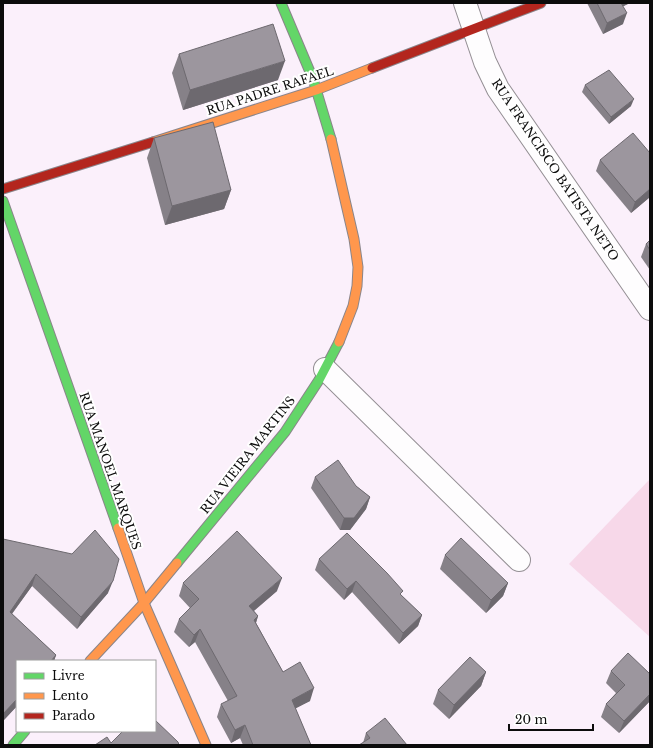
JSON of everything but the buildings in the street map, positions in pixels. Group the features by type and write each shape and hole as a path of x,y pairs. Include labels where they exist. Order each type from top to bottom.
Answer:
{"street":[{"name":"RUA VIEIRA MARTINS","path":"91,660 144,603 285,432 304,405 325,369 339,343 351,312 358,285 358,258 336,162 316,90 281,3"},
{"name":"RUA FRANCISCO BATISTA NETO","path":"464,3 485,62 498,89 650,309"},
{"name":"RUA PADRE RAFAEL","path":"3,189 316,90 473,28 541,3"},
{"name":"RUA MANOEL MARQUES","path":"3,201 144,603 206,745"},
{"path":"325,369 519,560"},
{"path":"13,745 24,732"}],"shaded area":[{"path":"650,479 650,637 569,564"}],"traffic: fast":[{"path":"281,3 313,79 331,139"},
{"path":"3,201 118,528"},
{"path":"177,563 285,432 319,380 339,342"},
{"path":"13,745 24,732"}],"traffic: slow":[{"path":"153,142 316,90 372,68"},
{"path":"331,139 354,239 358,267 357,286 353,306 339,342"},
{"path":"118,528 144,603 206,745"},
{"path":"91,660 144,603 177,563"}],"traffic: jam":[{"path":"372,68 541,3"},
{"path":"3,189 153,142"}]}
